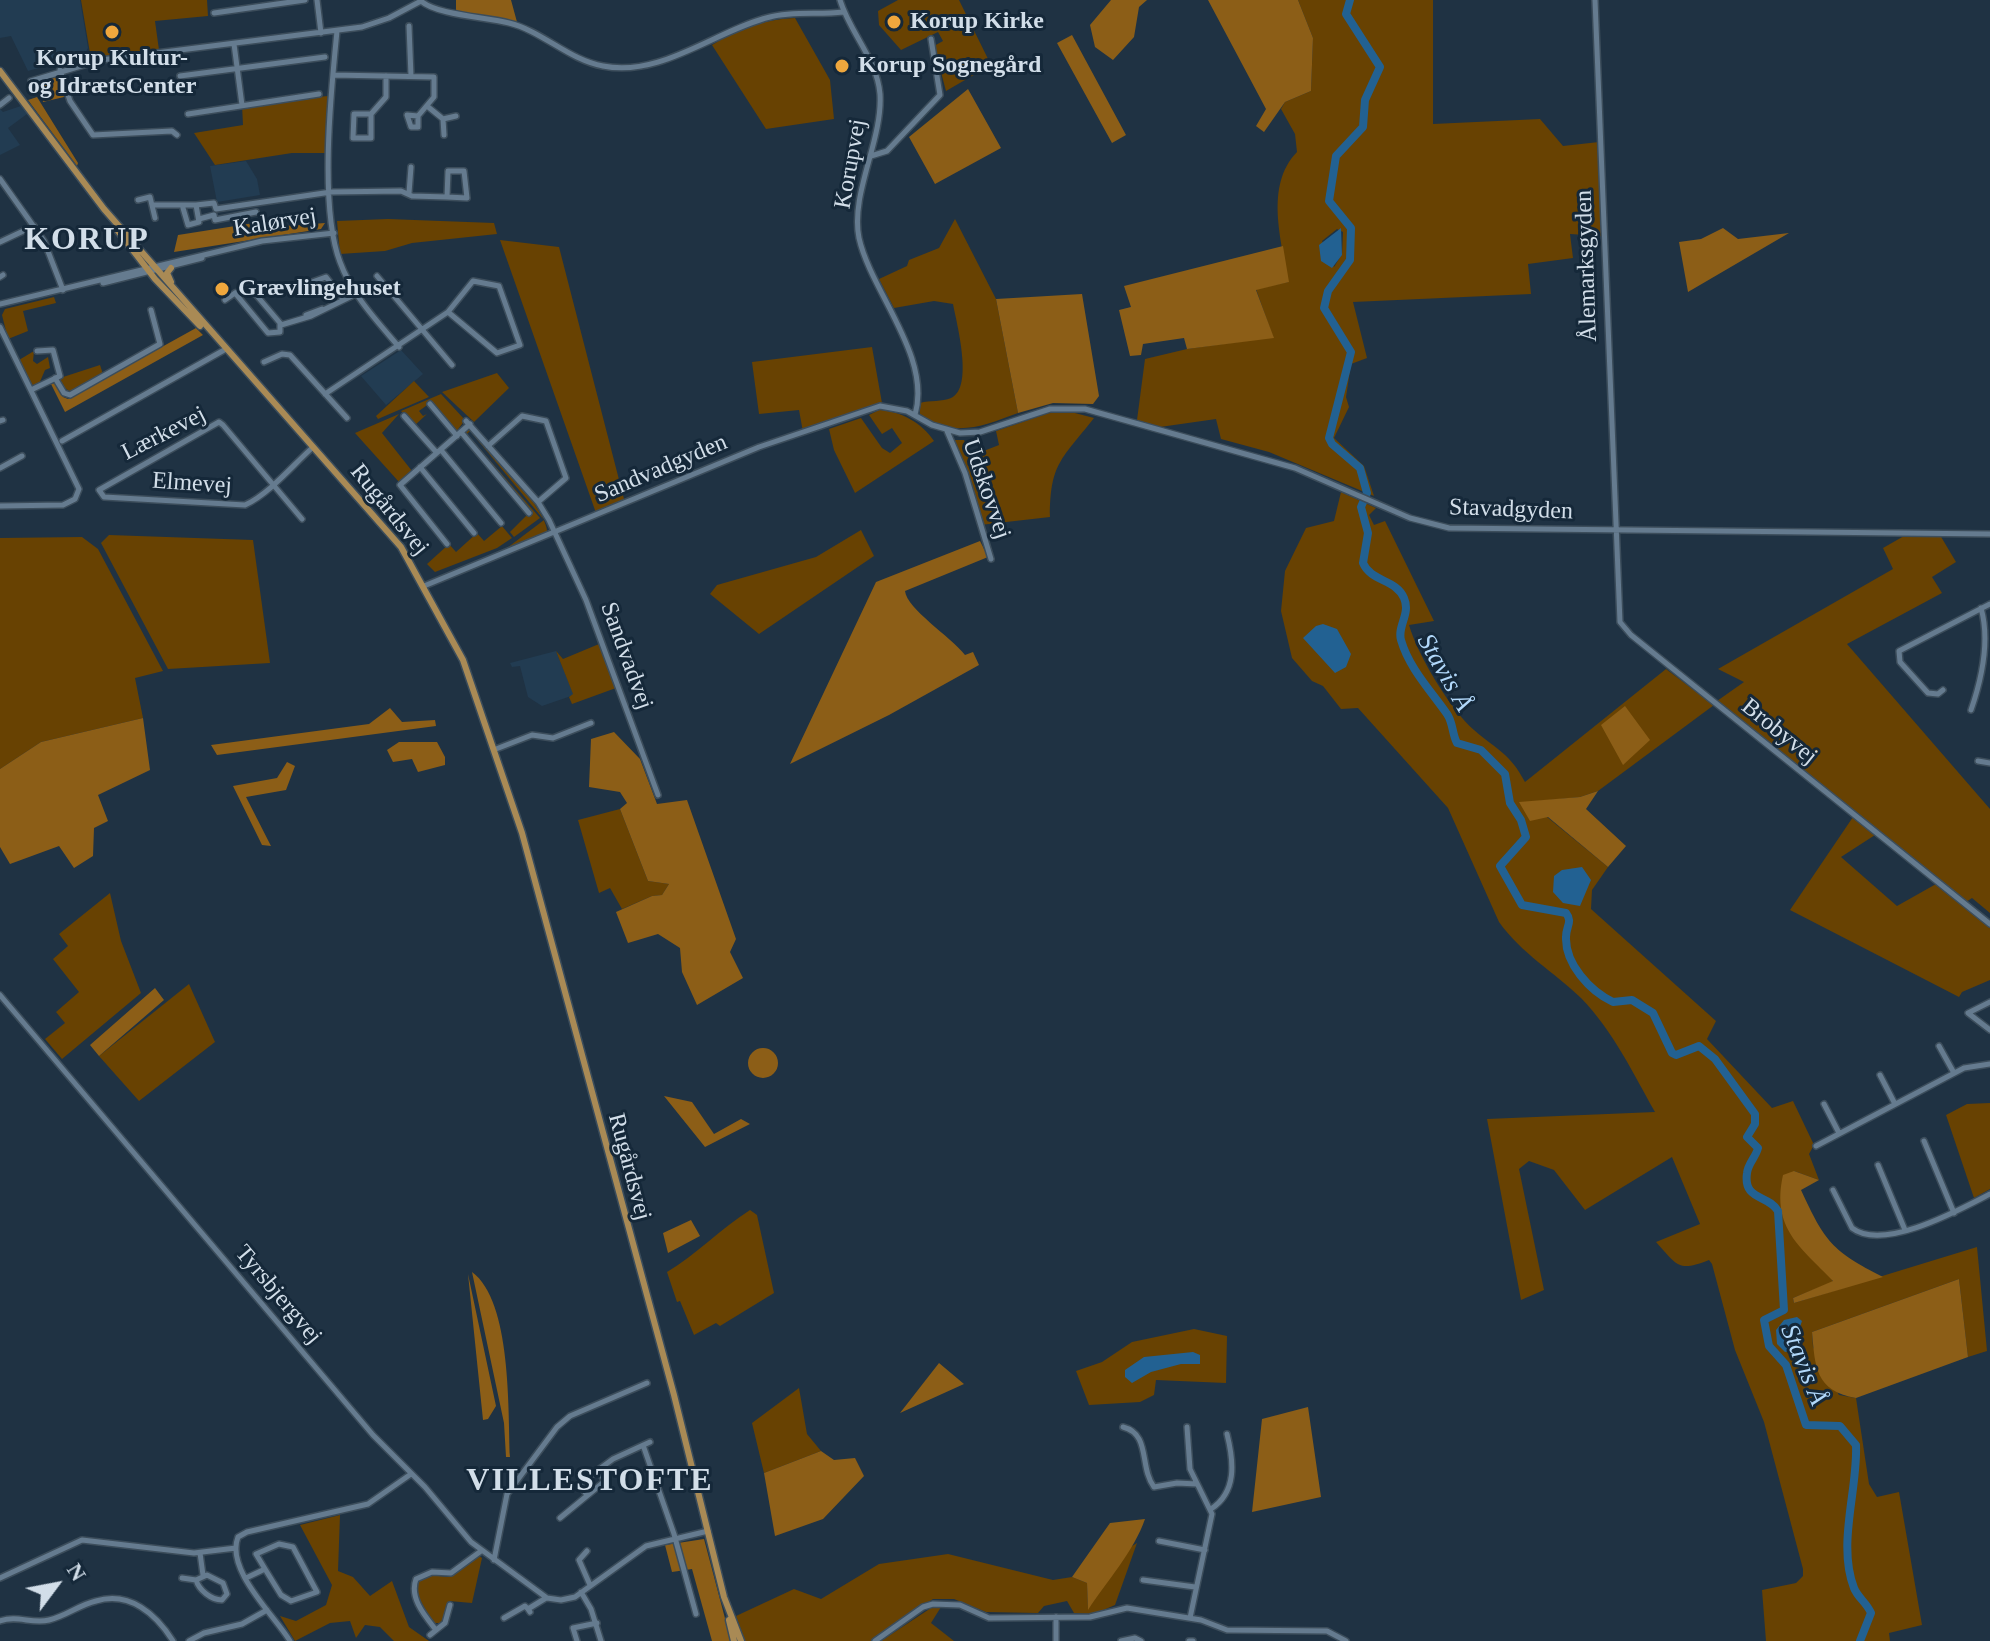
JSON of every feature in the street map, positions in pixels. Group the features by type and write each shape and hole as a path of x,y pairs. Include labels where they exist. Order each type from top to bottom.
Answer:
{"main road":[{"name":"Rugårdsvej","path":"0,71 152,269 225,350"},
{"name":"Rugårdsvej","path":"104,209 115,227 401,547 470,676 526,847 708,1531 734,1641"},
{"path":"171,268 167,274 182,299"},
{"path":"152,269 196,315"},
{"name":"Rugårdsvej","path":"724,1597 741,1641"}],"street":[{"path":"214,13 305,0"},
{"path":"317,0 321,33"},
{"path":"31,81 101,60 337,31 377,23 421,0 434,8 512,24 588,61 621,68 660,62 735,28 772,16 843,12"},
{"name":"Korupvej","path":"840,0 843,12 871,61 878,83 878,121 859,237 910,353 917,404 915,415"},
{"name":"Ålemarksgyden","path":"1595,0 1615,531"},
{"path":"409,26 411,76"},
{"path":"337,31 329,133 334,233 340,264 356,294 399,347"},
{"path":"871,156 887,151 940,95 931,39"},
{"path":"234,44 242,105"},
{"path":"180,76 325,57"},
{"path":"60,70 70,101 93,135 172,131 177,135"},
{"path":"333,75 434,77 434,97 418,116"},
{"path":"371,114 354,114 353,138 371,138 371,114 386,97 386,76"},
{"path":"188,114 319,94"},
{"path":"0,105 9,98"},
{"path":"427,106 443,119 444,135"},
{"path":"443,119 456,116"},
{"path":"409,193 411,167"},
{"path":"153,205 169,202 183,208 214,203 216,209 244,202 331,192 409,193 412,196 467,198 464,171 448,171 447,197"},
{"path":"1,182 52,255 63,290"},
{"path":"138,200 150,197 155,218"},
{"path":"244,202 246,213"},
{"path":"196,205 199,219"},
{"path":"183,208 188,225 214,215 215,220 256,212"},
{"path":"0,242 34,226"},
{"name":"Kalørvej","path":"0,304 221,250 334,233"},
{"name":"Kalørvej","path":"152,269 171,268 221,250"},
{"path":"377,276 452,365"},
{"path":"255,294 306,285 326,277 343,299"},
{"path":"325,394 448,312 473,281 499,286 520,345 497,353 448,312"},
{"path":"225,300 248,289 281,325"},
{"path":"235,293 268,333 278,334 281,325 356,294"},
{"path":"55,378 64,393 70,395 160,344 151,310"},
{"path":"0,327 77,480 79,493 63,505 0,506"},
{"path":"31,390 60,376 53,350 37,351"},
{"path":"65,438 225,350"},
{"path":"264,362 288,354 347,418"},
{"path":"430,404 529,513"},
{"name":"Sandvadgyden","path":"424,586 759,447 805,434 871,409 895,407 915,415"},
{"name":"Stavadgyden","path":"915,415 947,431 980,432 1050,409 1085,409 1251,454 1357,494 1410,518 1449,528 1990,534"},
{"path":"404,416 439,451 501,523"},
{"path":"488,446 522,416 546,421 566,478 538,502"},
{"name":"Lærkevej","path":"99,492 101,488 219,422 272,484"},
{"name":"Sandvadvej","path":"459,434 468,422 538,502 586,600 658,795"},
{"name":"Udskovvej","path":"947,431 965,473 991,559"},
{"path":"447,544 400,486 459,434"},
{"name":"Elmevej","path":"99,492 104,497 242,506 312,448"},
{"path":"0,468 22,456"},
{"path":"420,467 474,533"},
{"path":"272,484 302,519"},
{"name":"Brobyvej","path":"1615,531 1617,613 1624,629 1990,924"},
{"path":"1941,695 1928,693 1900,662 1899,651 1990,604"},
{"path":"1970,705 1985,662 1988,629 1981,608"},
{"path":"496,749 532,735 553,738 591,723"},
{"path":"1978,761 1987,764"},
{"name":"Tyrsbjergvej","path":"0,995 373,1435 411,1474 455,1527 481,1551 547,1598"},
{"path":"1990,1002 1968,1013 1990,1030"},
{"path":"1939,1046 1954,1073"},
{"path":"1816,1146 1954,1073 1975,1064 1990,1064"},
{"path":"1880,1075 1895,1104"},
{"path":"1824,1104 1839,1133"},
{"path":"1924,1141 1954,1213"},
{"path":"1878,1165 1905,1230"},
{"path":"1833,1190 1849,1224 1861,1234 1880,1237 1954,1213 1990,1194"},
{"path":"494,1560 507,1494 557,1427 570,1416 647,1383"},
{"path":"1123,1427 1134,1430 1140,1437 1151,1486 1197,1484"},
{"path":"1187,1427 1186,1451 1197,1484 1211,1509 1212,1523 1190,1618"},
{"path":"1211,1509 1227,1496 1230,1486 1232,1461 1227,1434"},
{"path":"587,1495 579,1484 650,1442"},
{"path":"643,1445 675,1537 696,1614"},
{"path":"560,1518 605,1481 598,1470"},
{"path":"290,1641 246,1578 236,1548 243,1533 368,1504 411,1474"},
{"path":"504,1618 525,1606 529,1610 547,1598 568,1599 639,1550 675,1537 708,1531"},
{"path":"0,1578 82,1540 200,1553 236,1548"},
{"path":"1159,1541 1205,1550"},
{"path":"279,1544 293,1547 317,1592 298,1601 285,1599 265,1569 256,1554 279,1544"},
{"path":"450,1605 445,1623 433,1632 420,1609 413,1587 416,1579 432,1572 451,1573 481,1551"},
{"path":"587,1551 579,1560 590,1585"},
{"path":"200,1553 203,1575"},
{"path":"246,1578 265,1569"},
{"path":"182,1578 196,1580 213,1598 224,1598 228,1591 223,1583 203,1575"},
{"path":"196,1580 203,1575"},
{"path":"1143,1580 1195,1587"},
{"path":"581,1592 597,1623 601,1641"},
{"path":"0,1621 19,1618 41,1622 94,1601 117,1600 148,1611 173,1641"},
{"path":"875,1641 923,1607 933,1604 960,1605 989,1618 1099,1616 1127,1608 1190,1618 1227,1630 1317,1630 1346,1641"},
{"path":"189,1641 204,1633 242,1624 267,1610"},
{"path":"1056,1617 1056,1641"},
{"path":"577,1641 573,1628 597,1623"},
{"path":"1253,1641 1257,1630"},
{"path":"1121,1641 1135,1638 1141,1641"}],"shaded area":[{"path":"0,0 80,0 88,48 84,55 28,71 11,36 0,38"},
{"path":"81,0 207,0 208,16 155,21 159,50 91,59"},
{"path":"456,0 511,0 517,22 456,11"},
{"path":"898,0 959,0 991,65 946,91 934,46 943,41 938,32 901,50 879,25 878,11"},
{"path":"1111,0 1147,0 1139,7 1134,37 1113,60 1095,47 1090,25"},
{"path":"1208,0 1298,0 1313,38 1311,91 1285,102 1264,132 1256,126 1266,109"},
{"path":"1298,0 1433,0 1433,124 1540,119 1563,146 1599,142 1601,236 1570,234 1573,258 1528,264 1531,294 1353,302 1367,358 1351,364 1346,397 1349,407 1334,438 1364,466 1374,496 1269,452 1221,439 1216,419 1160,427 1137,420 1145,359 1187,349 1273,337 1256,289 1288,282 1278,197 1287,166 1297,152 1295,134 1281,109 1285,102 1311,91 1313,38","holes":["1337,229 1343,232 1342,254 1334,267 1322,241"]},
{"path":"795,18 830,80 834,119 766,129 712,45 752,26"},
{"path":"1072,35 1126,135 1112,143 1057,43"},
{"path":"57,73 64,97 43,102 39,79"},
{"path":"968,89 1001,148 935,184 909,137"},
{"path":"328,96 326,153 292,153 215,165 194,133 243,125 242,105"},
{"path":"37,97 78,163 77,166 28,100"},
{"path":"21,106 27,114 8,128 20,145 0,155 0,109 3,112"},
{"path":"246,161 257,179 260,195 217,202 210,166"},
{"path":"388,219 494,223 497,234 412,243 385,251 340,254 337,221"},
{"path":"955,219 996,299 1018,413 968,428 944,426 920,414 920,403 951,398 962,382 962,355 953,304 934,301 894,308 879,279 907,266 909,260 939,248"},
{"path":"267,221 272,227 325,223 321,229 174,252 178,235"},
{"path":"1723,228 1738,239 1789,233 1688,292 1679,242 1701,239"},
{"path":"500,240 559,247 624,499 596,513"},
{"path":"1283,246 1289,282 1256,290 1274,338 1187,349 1184,338 1143,344 1141,355 1130,356 1119,310 1131,307 1124,286"},
{"path":"1082,294 1099,396 1093,404 1053,403 1018,413 996,299"},
{"path":"54,297 56,303 23,311 28,331 8,339 2,315 5,309"},
{"path":"196,328 203,335 65,412 51,384 55,383 63,397 68,399"},
{"path":"872,347 882,403 803,432 799,410 759,414 752,362"},
{"path":"401,350 423,374 386,405 361,376"},
{"path":"34,351 33,361 37,364 48,357 50,368 45,370 39,384 33,386 19,360"},
{"path":"100,365 103,374 71,392 63,387 60,378"},
{"path":"497,373 509,388 474,422 442,392"},
{"path":"414,381 429,397 378,419 376,416"},
{"path":"441,394 465,420 456,432 430,403 419,411 423,416 427,414 414,426 401,411"},
{"path":"879,410 910,419 934,441 855,493 834,450 829,429 861,418 882,448 890,453 902,443 892,428 882,434 869,415"},
{"path":"1052,412 1071,412 1094,418 1066,453 1055,473 1050,517 980,525 970,479 951,440 964,440 971,456 999,445 996,431"},
{"path":"399,414 382,433 412,471 399,482 355,433"},
{"path":"469,429 516,479 543,519 470,431 467,434 540,518 514,537 510,532 530,512 465,433"},
{"path":"1341,492 1376,508 1369,515 1374,525 1385,521 1434,621 1409,625 1427,666 1465,721 1508,758 1525,782 1666,669 1714,705 1598,791 1580,797 1520,803 1547,817 1608,867 1592,890 1591,909 1716,1021 1707,1039 1772,1108 1793,1101 1814,1145 1809,1154 1819,1180 1794,1171 1833,1282 1793,1298 1794,1303 1977,1247 1987,1351 1968,1357 1959,1279 1812,1332 1813,1347 1839,1395 1856,1398 1869,1484 1877,1497 1899,1492 1922,1625 1889,1633 1890,1641 1766,1641 1762,1590 1796,1583 1803,1576 1803,1569 1764,1422 1735,1350 1712,1264 1709,1260 1684,1266 1669,1257 1656,1242 1700,1224 1672,1157 1585,1210 1554,1170 1529,1161 1519,1169 1544,1290 1521,1300 1487,1119 1655,1112 1603,1024 1581,998 1517,943 1499,922 1448,808 1358,708 1341,709 1323,686 1312,681 1292,658 1281,611 1285,571 1306,528 1334,521"},
{"path":"544,520 547,534 503,551"},
{"path":"502,526 512,538 497,548 435,572 427,564 449,544 456,552 477,533 484,541"},
{"path":"861,530 874,556 759,634 710,594 717,585 816,557"},
{"path":"109,535 253,540 270,663 168,669 101,543"},
{"path":"1940,535 1956,562 1932,577 1942,593 1847,644 1990,809 1990,913 1972,898 1966,902 1717,701 1744,682 1718,669 1893,569 1883,548 1904,536"},
{"path":"82,537 98,549 163,671 135,678 143,718 41,742 0,769 0,538"},
{"path":"980,541 988,557 905,591 913,606 965,655 973,652 979,665 889,715 790,764 876,582"},
{"path":"599,644 616,688 572,704 569,697 573,694 556,651 563,659"},
{"path":"556,651 574,695 542,706 528,697 520,666 512,667 510,663"},
{"path":"1625,706 1650,740 1623,765 1601,725"},
{"path":"390,708 402,722 435,720 436,726 217,755 211,745 369,724"},
{"path":"143,718 150,770 98,795 108,821 94,828 93,856 74,868 59,846 10,864 0,847 0,769 41,742"},
{"path":"614,732 640,759 657,804 687,800 736,939 730,952 743,978 697,1005 682,972 680,948 658,934 628,943 616,912 652,896 662,895 669,884 648,881 620,809 627,803 620,792 589,787 591,739"},
{"path":"399,742 437,742 445,757 445,765 418,772 412,759 393,762 387,750"},
{"path":"287,762 295,766 286,790 246,797 271,846 262,845 233,786 277,778"},
{"path":"1598,791 1586,809 1626,846 1608,867 1548,817 1530,821 1519,802 1580,797"},
{"path":"620,809 648,881 669,884 662,895 622,909 610,888 599,893 578,820"},
{"path":"1853,817 1875,835 1841,857 1897,906 1936,884 1990,927 1990,980 1962,992 1959,997 1790,910"},
{"path":"110,893 121,941 141,993 62,1059 45,1039 65,1023 56,1012 79,992 53,959 68,946 59,934"},
{"path":"189,984 215,1042 139,1101 99,1056"},
{"path":"155,988 164,1000 99,1056 90,1045"},
{"path":"763,1048 769,1049 777,1057 777,1069 769,1077 763,1078 757,1077 749,1069 748,1063 749,1057 757,1049"},
{"path":"664,1096 692,1102 714,1134 741,1119 750,1124 705,1147"},
{"path":"1990,1103 1990,1189 1974,1198 1946,1115 1967,1104"},
{"path":"1794,1171 1819,1180 1801,1190 1824,1234 1841,1252 1883,1277 1794,1303 1793,1298 1833,1281 1800,1247 1785,1223 1780,1194 1783,1175"},
{"path":"750,1210 757,1215 774,1293 720,1326 716,1323 694,1335 680,1301 677,1302 667,1272"},
{"path":"691,1220 700,1236 668,1253 663,1233"},
{"path":"472,1272 485,1286 501,1331 508,1386 510,1457 506,1457 504,1423"},
{"path":"468,1274 496,1406 488,1419 483,1420"},
{"path":"1959,1279 1968,1357 1856,1398 1842,1395 1825,1383 1816,1366 1812,1332"},
{"path":"1194,1329 1227,1336 1226,1383 1156,1380 1154,1395 1140,1402 1089,1405 1076,1371 1102,1362 1132,1342"},
{"path":"939,1363 964,1384 900,1413"},
{"path":"799,1388 807,1434 821,1451 764,1473 752,1423"},
{"path":"1308,1407 1321,1497 1252,1512 1262,1419"},
{"path":"821,1451 834,1460 855,1458 864,1476 823,1519 775,1536 764,1473"},
{"path":"340,1515 338,1571 353,1577 370,1596 392,1581 409,1627 429,1641 394,1641 380,1627 365,1625 356,1638 350,1621 330,1623 295,1641 280,1616 296,1621 326,1605 332,1585 300,1525"},
{"path":"1145,1519 1127,1554 1088,1610 1087,1583 1072,1577 1110,1523"},
{"path":"704,1539 731,1641 712,1641 692,1569 672,1572 665,1545"},
{"path":"1137,1543 1115,1605 1094,1614 1074,1613 1067,1601 1044,1606 1038,1613 986,1612 954,1599 933,1599 871,1641 745,1641 736,1616 794,1589 821,1599 879,1564 948,1554 1053,1580 1072,1577 1087,1583 1088,1609 1126,1550"},
{"path":"479,1556 482,1558 472,1603 449,1601 442,1623 433,1623 415,1591 416,1581 429,1575 448,1577"},
{"path":"934,1606 941,1607 931,1623 954,1641 881,1641"}],"water":[{"path":"1341,228 1342,255 1332,268 1321,261 1319,245"},
{"path":"1323,624 1337,629 1351,654 1346,667 1335,673 1303,638"},
{"path":"1582,867 1591,880 1580,906 1563,903 1553,892 1554,876 1562,870"},
{"path":"1797,1317 1802,1321 1797,1341 1791,1351 1785,1352 1777,1344 1776,1330 1784,1320"},
{"path":"1193,1352 1200,1355 1200,1364 1181,1364 1151,1372 1132,1383 1125,1377 1125,1370 1144,1357"}],"waterway":[{"name":"Stavis Å","path":"1350,0 1346,14 1380,67 1365,100 1363,127 1336,156 1329,201 1351,228 1350,260 1328,291 1324,308 1351,352 1329,438 1360,468 1367,493 1361,507 1368,533 1363,563 1372,574 1395,587 1404,598 1406,609 1401,640 1415,670 1449,717 1457,743 1481,750 1505,774 1510,803 1521,820 1526,837 1500,866 1522,905 1566,913 1569,919 1567,947 1580,976 1613,1002 1632,1000 1653,1013 1672,1053 1676,1055 1699,1046 1715,1059 1755,1114 1755,1124 1747,1137 1758,1148 1748,1169 1747,1182 1752,1193 1778,1211 1784,1310 1764,1320 1769,1346 1786,1365 1806,1425 1840,1426 1856,1445 1847,1553 1854,1588 1871,1613 1860,1641"}],"place":[{"name":"Korup Kirke","path":"894,22"},
{"name":"Korup Kultur- og IdrætsCenter","path":"112,32"},
{"name":"Korup Sognegård","path":"842,66"},
{"name":"Grævlingehuset","path":"222,289"}],"district":[{"name":"KORUP","path":"87,241"},
{"name":"VILLESTOFTE","path":"590,1482"}]}
